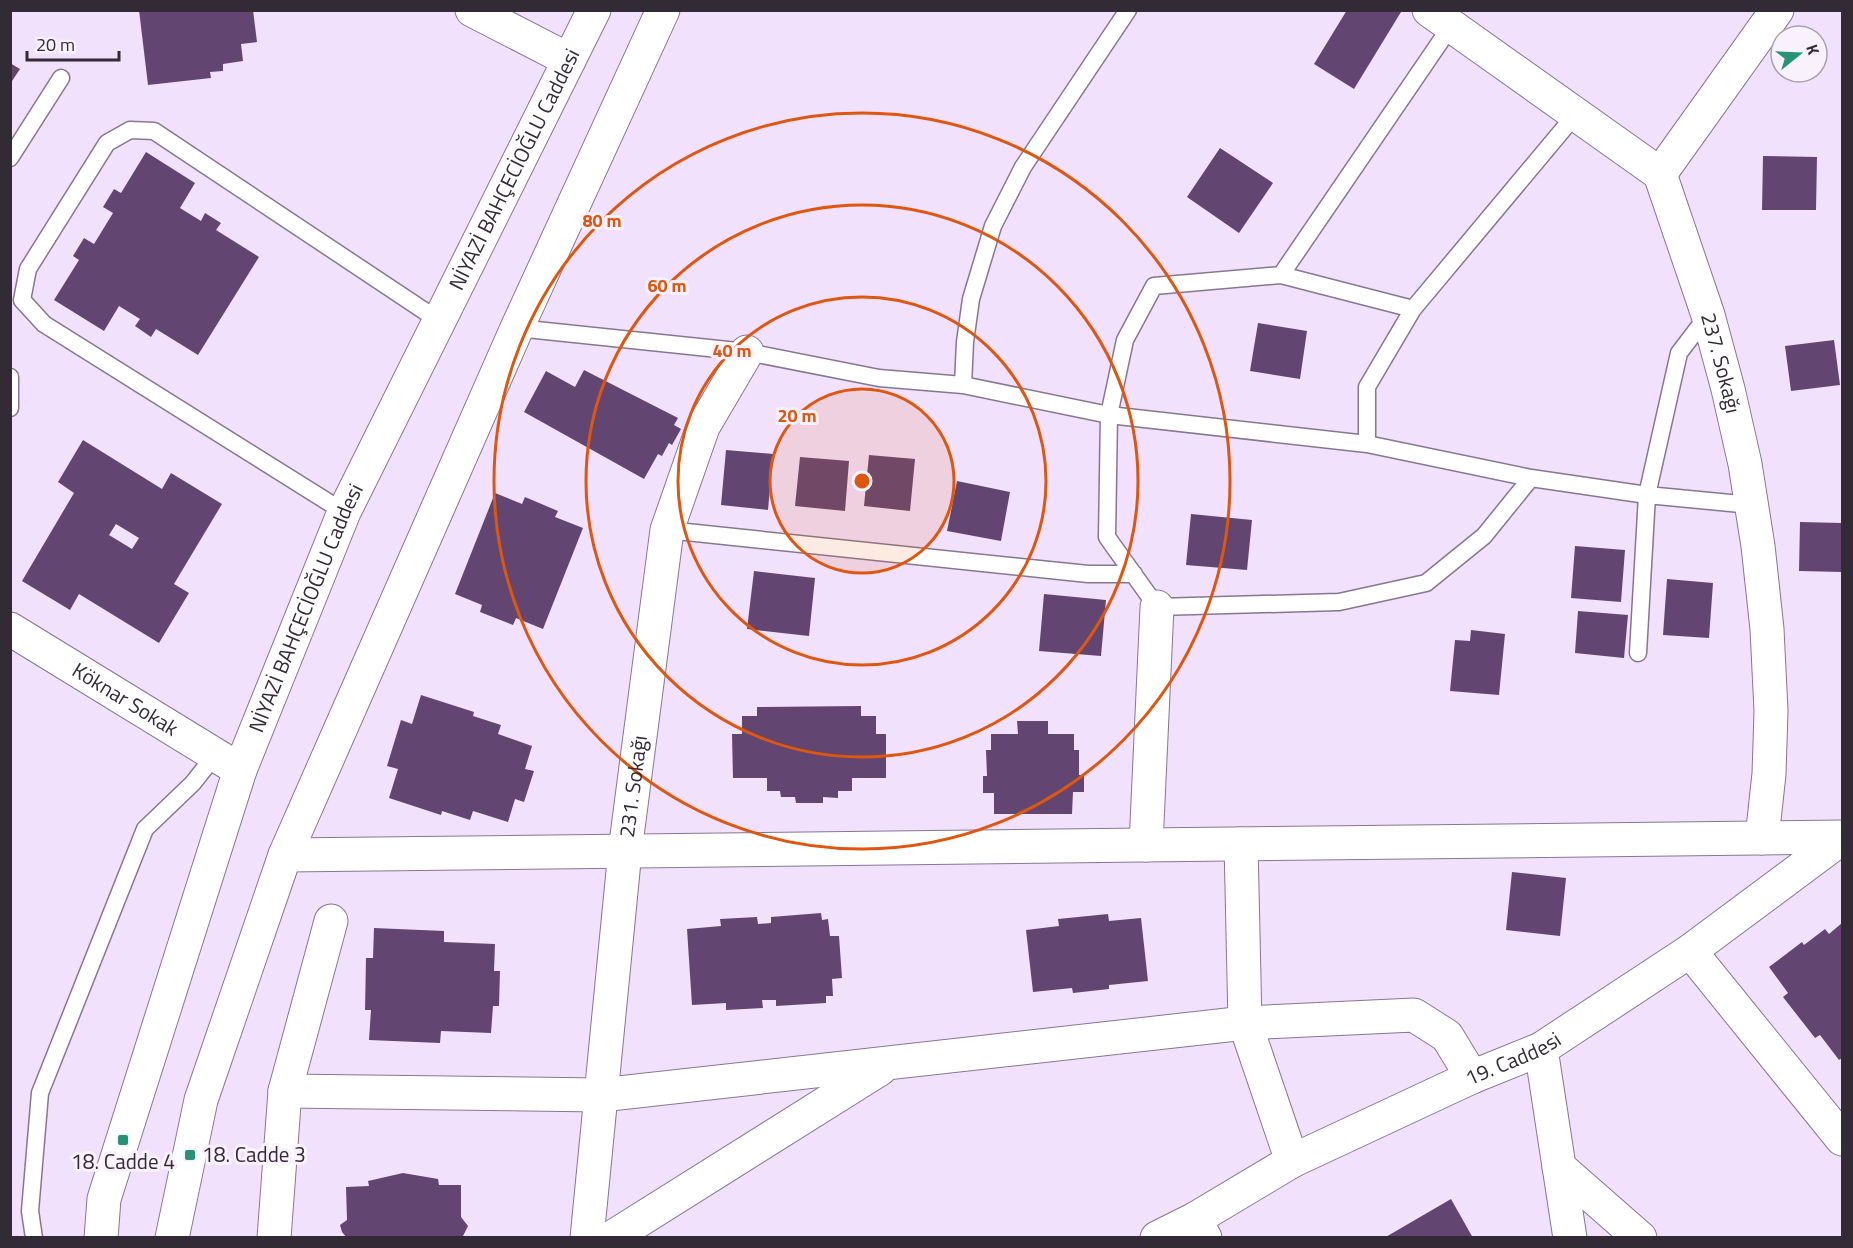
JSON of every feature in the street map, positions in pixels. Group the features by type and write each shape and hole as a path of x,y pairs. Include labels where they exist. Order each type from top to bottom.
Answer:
{"street":[{"path":"472,10 569,60"},
{"name":"NİYAZİ BAHÇECİOĞLU Caddesi","path":"101,1238 104,1199 228,762 344,512 594,10"},
{"path":"172,1238 201,1100 285,855 517,328 663,10"},
{"path":"1447,16 1576,114 1660,174 1777,10"},
{"name":"237. Sokağı","path":"1660,174 1707,315 1728,390 1752,505 1770,670 1769,774 1762,838"},
{"name":"231. Sokağı","path":"587,1238 625,851 667,530 703,426 747,352"},
{"path":"1146,845 1158,607"},
{"name":"Köknar Sokak","path":"10,629 228,762"},
{"path":"285,855 1842,838"},
{"name":"19. Caddesi","path":"1157,1238 1200,1228 1292,1161 1472,1077 1541,1049 1690,951 1842,838"},
{"path":"1241,844 1245,1023 1292,1161"},
{"path":"274,1238 285,1091 331,921"},
{"path":"1690,951 1842,1139"},
{"path":"285,1091 601,1095 1245,1023 1414,1015 1447,1036 1472,1077"},
{"path":"1541,1049 1570,1238"},
{"path":"611,1238 886,1064"},
{"path":"1559,1167 1640,1238"}],"lane":[{"path":"963,385 965,342 971,299 993,226 1023,167 1128,10"},
{"path":"1281,276 1447,16"},
{"path":"10,158 61,78"},
{"path":"1367,444 1366,387 1413,309 1576,114"},
{"path":"344,512 44,324 22,300 28,269 107,143 130,130 154,131 438,320"},
{"path":"1413,309 1281,276 1154,286 1125,340 1109,415 1107,537 1158,607 1340,602 1426,583 1484,536 1531,478"},
{"path":"1638,653 1647,495 1679,353 1707,315"},
{"path":"517,328 747,352 879,378 963,385 1109,415 1367,444 1531,478 1647,495 1752,505"},
{"path":"10,377 10,408"},
{"path":"667,530 1088,574 1134,574"},
{"path":"34,1238 30,1211 40,1093 145,829 193,783 228,762"}],"building":[{"path":"139,10 253,10 257,42 241,44 243,61 223,64 223,71 210,72 211,78 148,85"},
{"path":"1347,10 1401,12 1354,89 1314,64"},
{"path":"10,63 20,69 10,84"},
{"path":"1220,148 1273,183 1239,233 1187,197"},
{"path":"146,152 195,183 180,208 201,221 205,213 221,223 216,230 259,257 198,355 156,329 151,337 135,326 140,319 119,306 104,331 54,300 79,260 73,256 84,238 94,244 113,213 103,207 114,189 121,193"},
{"path":"1763,156 1817,157 1816,210 1762,210"},
{"path":"1258,323 1307,331 1300,379 1250,371"},
{"path":"1834,340 1840,385 1791,391 1785,346"},
{"path":"584,370 678,418 674,425 681,429 672,445 669,443 662,456 658,454 644,479 524,412 546,371 575,387"},
{"path":"83,440 162,489 171,473 222,504 174,584 189,593 159,643 79,594 70,610 22,581 74,493 58,482","holes":["116,524 139,538 132,549 109,535"]},
{"path":"726,450 773,454 768,510 721,505"},
{"path":"869,455 915,459 910,511 864,506"},
{"path":"800,457 849,461 845,511 795,506"},
{"path":"957,481 1010,492 1001,541 947,531"},
{"path":"495,493 522,504 525,497 558,511 555,517 583,528 543,629 516,618 513,625 480,612 482,605 455,594"},
{"path":"1191,514 1252,520 1247,570 1186,565"},
{"path":"1800,522 1842,523 1842,572 1799,571"},
{"path":"1575,546 1625,550 1621,602 1571,598"},
{"path":"754,571 815,578 809,636 747,629"},
{"path":"1667,579 1713,583 1709,638 1663,635"},
{"path":"1044,594 1106,600 1101,656 1039,651"},
{"path":"1578,611 1628,615 1624,658 1575,653"},
{"path":"1471,630 1505,634 1499,695 1450,691 1455,640 1470,641"},
{"path":"421,695 474,712 473,716 501,725 498,734 532,746 525,769 534,771 524,802 515,799 508,822 473,811 470,820 442,811 441,815 389,798 398,769 387,766 401,720 412,724"},
{"path":"861,706 861,716 876,716 876,734 886,734 886,778 852,778 852,791 838,791 838,798 823,797 823,803 796,803 795,797 781,797 780,791 767,791 767,778 733,778 732,734 742,734 742,716 757,716 757,707"},
{"path":"1017,721 1048,721 1048,734 1074,734 1074,750 1079,750 1079,775 1084,775 1084,792 1073,792 1072,814 994,814 994,793 983,793 983,776 987,776 986,750 991,750 991,734 1018,734"},
{"path":"1512,872 1566,878 1560,936 1506,930"},
{"path":"821,913 822,920 828,919 830,936 839,936 842,978 832,979 833,996 826,996 826,1003 776,1006 776,1000 762,1000 763,1008 726,1010 726,1003 692,1005 687,929 721,926 720,919 757,917 758,924 771,923 771,917"},
{"path":"1108,914 1109,921 1141,918 1148,981 1109,985 1109,989 1073,993 1072,988 1033,992 1026,930 1059,926 1058,919"},
{"path":"1842,923 1842,1058 1839,1060 1820,1035 1815,1038 1783,997 1788,993 1769,967 1802,942 1804,945 1825,929 1829,934"},
{"path":"374,928 444,931 444,942 495,944 494,971 500,971 499,1006 493,1006 491,1033 441,1031 440,1043 369,1040 371,1010 365,1010 366,958 373,958"},
{"path":"403,1173 438,1179 439,1185 461,1185 461,1217 468,1226 462,1238 347,1238 340,1225 347,1220 346,1187 369,1186 368,1181"},
{"path":"1451,1199 1473,1238 1384,1238"}],"place":[{"name":"18. Cadde 4","path":"123,1140"},
{"name":"18. Cadde 3","path":"190,1155"}]}
